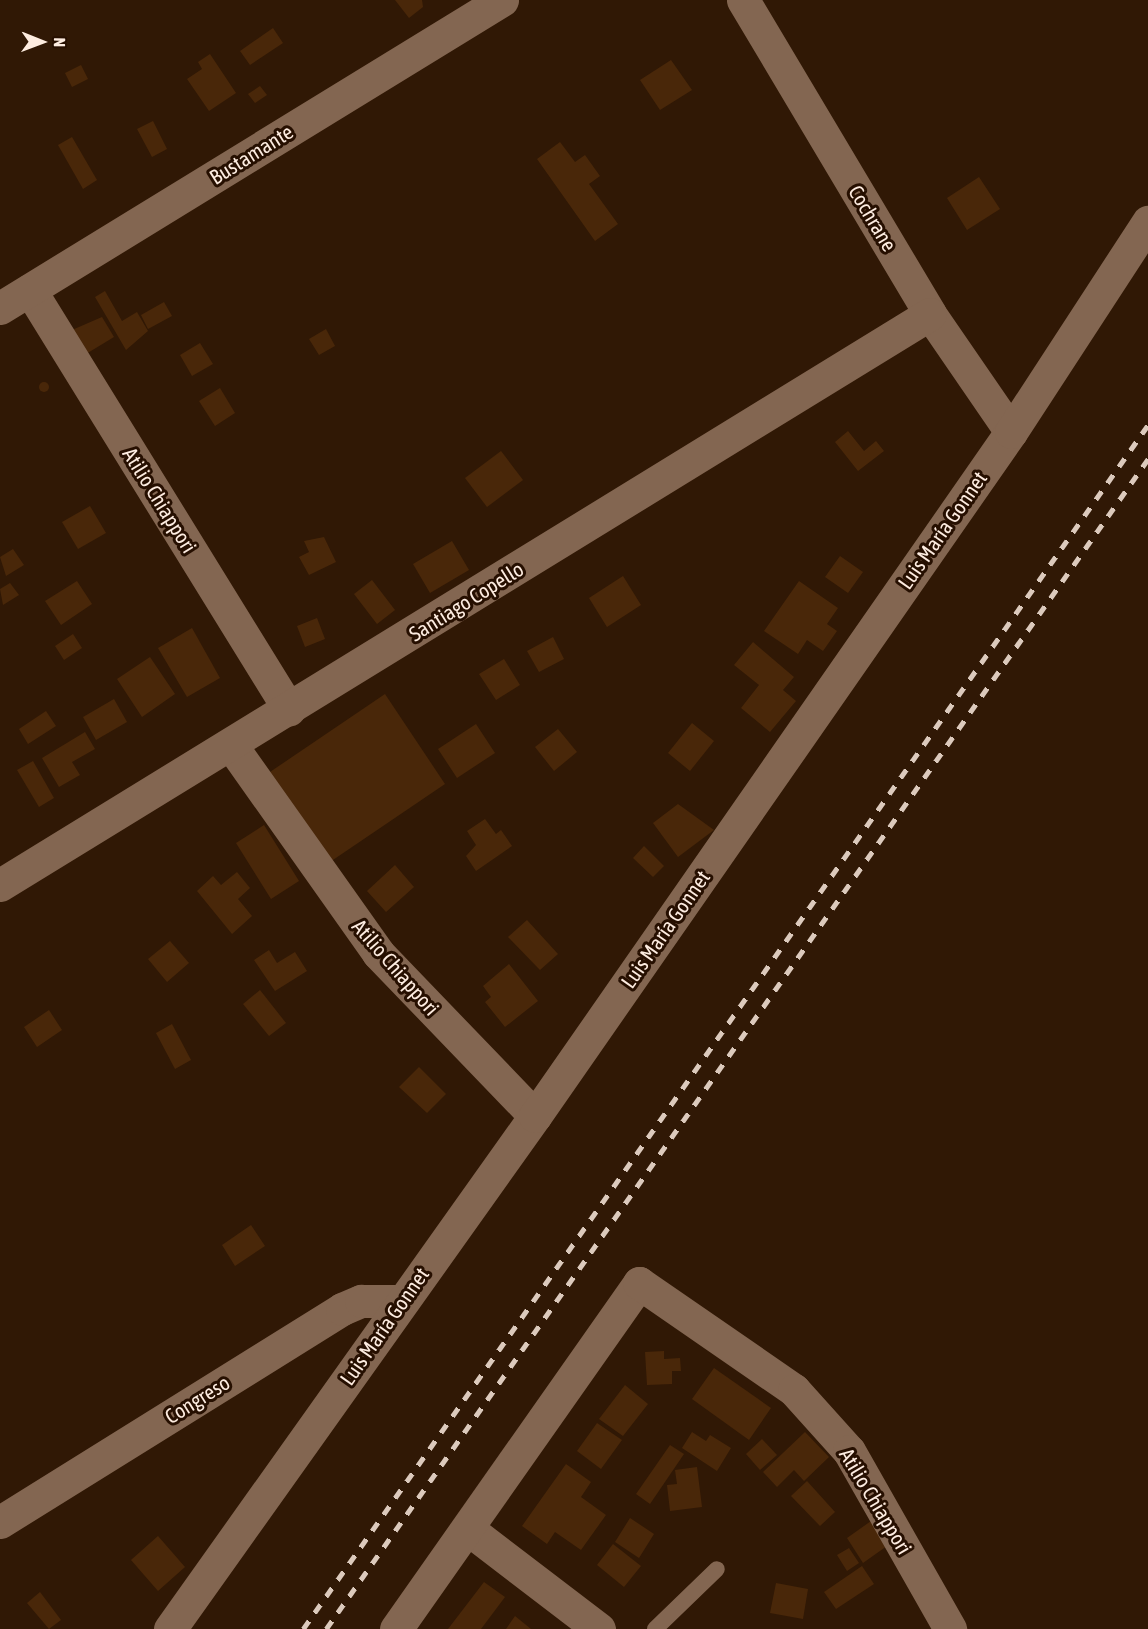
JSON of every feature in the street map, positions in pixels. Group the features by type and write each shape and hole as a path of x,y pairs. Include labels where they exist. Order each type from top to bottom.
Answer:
{"street":[{"name":"Bustamante","path":"0,308 502,0"},
{"name":"Cochrane","path":"743,0 930,314 1011,432"},
{"name":"Luis María Gonnet","path":"170,1629 535,1116 1011,432 1148,222"},
{"name":"Atilio Chiappori","path":"30,290 289,709"},
{"name":"Santiago Copello","path":"0,885 930,314"},
{"name":"Atilio Chiappori","path":"231,745 378,953 535,1116"},
{"name":"Atilio Chiappori","path":"468,1529 639,1283 794,1390 849,1450 950,1629"},
{"name":"Congreso","path":"0,1522 342,1309 361,1301 402,1301"},
{"path":"396,1629 468,1529 600,1629"}],"lane":[{"path":"655,1629 717,1569"}],"building":[{"path":"395,0 422,0 423,7 409,18"},
{"path":"273,28 283,43 250,65 240,51"},
{"path":"210,54 236,93 209,111 187,79 202,69 198,62"},
{"path":"671,60 692,90 660,110 640,80"},
{"path":"81,65 88,79 72,87 65,73"},
{"path":"260,86 267,95 255,103 248,94"},
{"path":"153,121 167,149 152,157 137,129"},
{"path":"72,137 97,180 83,189 58,145"},
{"path":"560,142 575,162 585,155 600,176 589,184 618,224 595,241 537,159"},
{"path":"979,177 1000,209 967,230 947,198"},
{"path":"105,291 122,321 137,312 148,331 126,350 95,297"},
{"path":"164,302 172,316 148,329 141,315"},
{"path":"102,317 114,337 86,354 72,330"},
{"path":"326,329 335,346 319,355 309,339"},
{"path":"200,343 213,364 192,376 180,355"},
{"path":"44,382 48,383 48,391 44,392 40,391 39,387 40,383"},
{"path":"220,388 235,413 215,426 199,401"},
{"path":"848,431 864,451 876,441 884,451 858,471 835,442"},
{"path":"501,451 523,480 487,507 465,478"},
{"path":"90,506 106,533 78,549 62,522"},
{"path":"324,537 336,562 309,575 299,557 309,552 304,541"},
{"path":"452,541 469,570 430,593 413,564"},
{"path":"13,549 24,565 6,576 0,557"},
{"path":"840,556 863,572 848,593 825,577"},
{"path":"623,576 641,605 607,627 589,598"},
{"path":"372,580 395,610 377,624 354,594"},
{"path":"77,581 92,604 61,625 45,601"},
{"path":"799,581 838,608 827,624 837,631 823,651 807,640 798,654 764,631"},
{"path":"10,583 19,595 3,605 0,589"},
{"path":"317,618 325,639 305,647 297,626"},
{"path":"192,628 220,678 187,697 158,648"},
{"path":"73,634 82,648 64,660 55,646"},
{"path":"553,637 564,659 539,672 527,651"},
{"path":"753,642 794,677 783,690 796,701 770,732 741,708 759,685 734,665"},
{"path":"150,657 175,694 142,717 117,679"},
{"path":"504,659 520,685 496,700 479,674"},
{"path":"385,694 445,784 327,864 267,774"},
{"path":"114,699 127,722 96,740 83,717"},
{"path":"46,711 56,726 28,744 19,729"},
{"path":"692,723 714,741 690,771 668,753"},
{"path":"476,724 495,753 457,778 438,749"},
{"path":"558,729 577,752 554,771 535,747"},
{"path":"85,732 95,749 72,762 80,775 59,787 42,758"},
{"path":"33,761 54,798 39,807 17,770"},
{"path":"678,804 714,830 678,857 653,823"},
{"path":"485,819 496,834 501,830 512,846 476,871 466,856 476,845 467,831"},
{"path":"264,825 299,881 271,899 236,843"},
{"path":"644,846 664,866 653,877 633,858"},
{"path":"395,865 414,887 386,912 367,891"},
{"path":"237,872 250,888 238,899 252,916 232,934 197,891 213,876 221,885"},
{"path":"527,920 558,954 540,970 508,937"},
{"path":"170,941 189,963 167,982 148,959"},
{"path":"269,950 277,963 295,952 307,971 275,991 254,960"},
{"path":"509,964 538,1001 505,1027 485,1002 491,997 483,986"},
{"path":"260,990 286,1023 269,1036 243,1004"},
{"path":"49,1010 62,1030 37,1047 24,1027"},
{"path":"172,1024 191,1060 175,1069 156,1033"},
{"path":"419,1067 446,1094 427,1113 399,1087"},
{"path":"251,1225 265,1246 235,1266 222,1245"},
{"path":"664,1351 664,1359 680,1358 681,1371 672,1371 672,1384 647,1385 645,1352"},
{"path":"714,1368 771,1408 749,1440 692,1399"},
{"path":"625,1385 648,1404 623,1436 599,1419"},
{"path":"597,1423 622,1440 601,1469 577,1451"},
{"path":"692,1432 706,1441 710,1435 731,1448 717,1471 682,1448"},
{"path":"805,1432 829,1457 804,1481 794,1470 777,1487 763,1472"},
{"path":"762,1439 777,1455 760,1470 746,1454"},
{"path":"670,1445 684,1454 650,1504 636,1494"},
{"path":"566,1464 591,1482 581,1497 606,1515 581,1550 555,1532 547,1544 522,1526"},
{"path":"697,1467 702,1507 670,1511 667,1485 677,1484 675,1470"},
{"path":"807,1481 835,1512 820,1526 791,1496"},
{"path":"630,1518 654,1534 639,1558 615,1542"},
{"path":"871,1521 887,1546 863,1563 847,1538"},
{"path":"158,1536 185,1567 158,1591 131,1560"},
{"path":"613,1544 641,1566 624,1587 597,1565"},
{"path":"849,1548 859,1563 847,1571 837,1555"},
{"path":"862,1566 874,1584 836,1609 824,1592"},
{"path":"484,1582 505,1597 481,1629 448,1629"},
{"path":"776,1583 808,1589 803,1619 770,1613"},
{"path":"40,1592 61,1620 49,1629 27,1603"},
{"path":"515,1616 531,1629 506,1629"}],"railway":[{"path":"303,1629 1148,425"},
{"path":"326,1629 1148,459"}]}
